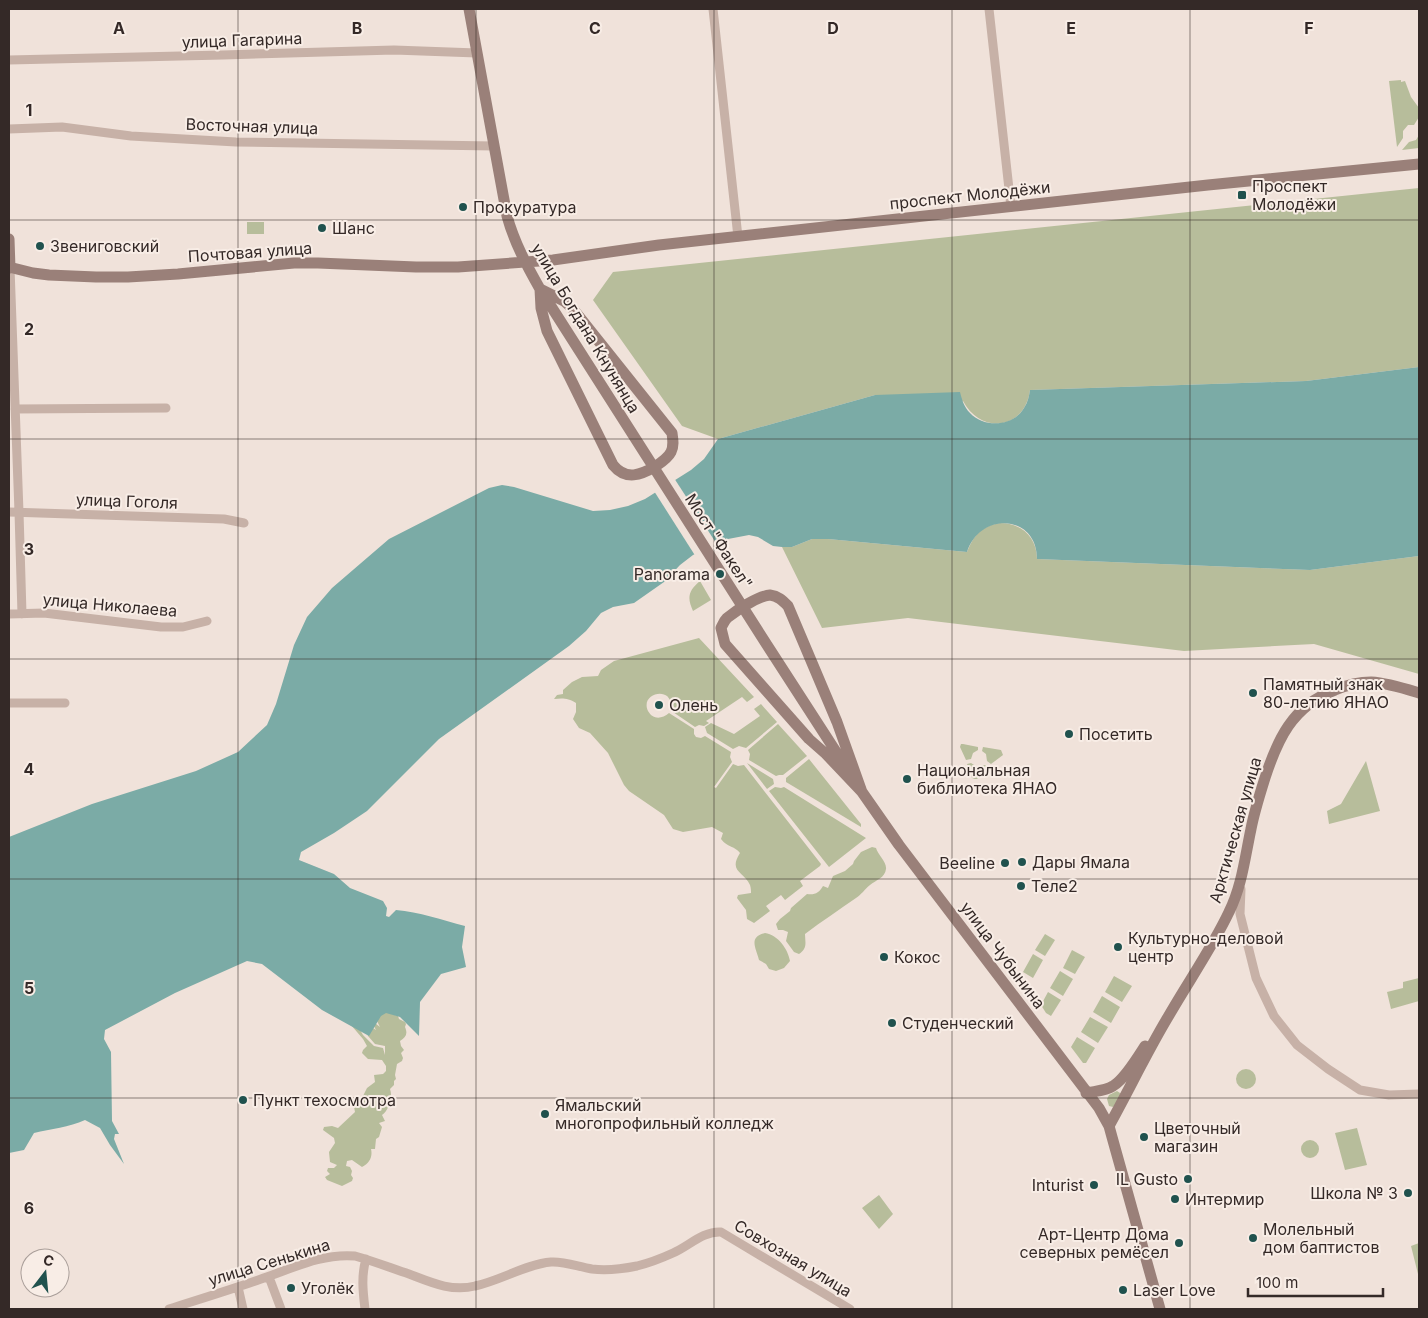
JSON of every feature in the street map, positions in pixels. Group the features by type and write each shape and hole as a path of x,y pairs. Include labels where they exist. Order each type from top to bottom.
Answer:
{"street":[{"name":"улица Богдана Кнунянца","path":"470,9 510,229 525,263 540,290 645,454"},
{"path":"713,9 738,237"},
{"path":"989,9 1011,207"},
{"name":"улица Гагарина","path":"9,60 223,56 394,50 477,53"},
{"name":"Восточная улица","path":"9,129 62,128 131,136 245,142 494,146"},
{"name":"проспект Молодёжи","path":"525,263 625,249 1218,184 1419,164"},
{"path":"9,239 20,512 22,614"},
{"name":"Почтовая улица","path":"9,268 40,274 96,277 146,276 318,262 426,267 525,263"},
{"path":"540,290 564,301 573,308 672,433 673,446 664,461 638,474 624,474 613,465 547,331 541,308 540,290"},
{"path":"16,409 166,408"},
{"name":"Мост \"Факел\"","path":"645,454 767,645"},
{"name":"улица Гоголя","path":"9,512 224,519 244,523"},
{"path":"763,596 776,596 788,606 837,722 862,792 808,738 726,644 721,628 727,618 763,596"},
{"name":"улица Николаева","path":"9,614 44,613 161,627 183,627 207,621"},
{"name":"улица Чубынина","path":"767,645 862,792 899,844 1099,1108 1109,1126 1160,1309"},
{"name":"Арктическая улица","path":"1109,1126 1234,901 1243,871 1257,803 1275,747 1285,730 1301,711 1319,697 1356,683 1390,684 1419,693"},
{"path":"9,703 65,703"},
{"path":"1243,871 1240,914 1256,978 1274,1016 1297,1045 1328,1069 1360,1090 1389,1095 1419,1094"},
{"name":"Арктическая улица","path":"1086,1093 1114,1086 1132,1066 1151,1037 1168,1017"},
{"name":"улица Сенькина","path":"169,1309 330,1256 355,1256 436,1285 461,1288 474,1287 541,1264 553,1262 608,1270 640,1265 673,1254 707,1234 721,1232"},
{"name":"Совхозная улица","path":"721,1232 850,1309"},
{"path":"365,1309 362,1280 366,1259"},
{"path":"269,1276 281,1309"},
{"path":"238,1287 243,1309"}],"green space":[{"path":"1401,80 1401,82 1405,81 1411,97 1419,108 1419,117 1414,125 1408,125 1403,131 1403,138 1397,147 1389,81"},
{"path":"1419,135 1419,148 1402,150 1409,142 1416,140"},
{"path":"1419,188 1419,367 1306,381 1030,390 1026,403 1020,413 1011,420 1001,423 991,423 980,419 971,412 963,401 875,395 718,439 682,426 593,300 613,272"},
{"path":"247,222 264,222 264,234 247,234"},
{"path":"1000,523 1015,526 1026,533 1034,544 1037,559 1310,570 1419,556 1419,674 1314,644 1184,651 908,618 822,628 782,547 792,547 812,539 828,539 967,552 979,532 988,526"},
{"path":"700,581 711,600 693,611 689,598 691,591"},
{"path":"699,638 754,697 747,702 742,697 706,721 709,723 704,726 699,725 695,727 670,710 668,697 663,694 658,694 648,699 648,711 652,716 658,718 669,713 694,729 696,737 701,738 705,736 731,752 732,762 714,787 716,788 733,764 738,766 744,765 821,864 800,881 803,886 785,900 781,895 766,906 770,911 754,923 747,919 746,910 737,898 738,895 751,893 747,880 736,868 740,853 721,839 723,833 712,827 683,832 673,829 664,815 629,791 608,753 590,733 579,728 573,719 576,712 576,703 565,699 554,699 557,695 563,694 563,690 572,682 582,677 598,676 601,670 614,661"},
{"path":"761,704 777,722 746,748 739,746 733,749 707,733 705,727 711,723 734,734 760,716 754,709"},
{"path":"778,724 807,756 783,775 776,776 749,760 750,754 748,750"},
{"path":"961,744 978,747 978,750 973,753 971,759 966,760 960,747"},
{"path":"983,747 1001,750 1003,755 991,764 987,761 986,754 982,751"},
{"path":"809,759 861,824 861,827 786,782 786,778"},
{"path":"1366,761 1380,811 1329,824 1327,811 1341,804"},
{"path":"747,763 773,779 774,784 767,789"},
{"path":"971,763 977,767 985,765 988,767 975,779 972,778 967,764"},
{"path":"775,787 784,787 866,838 829,867 769,791"},
{"path":"872,847 876,848 885,864 884,875 858,897 805,934 804,949 799,954 794,952 786,941 788,932 778,930 776,924 807,894 816,893 823,886 828,888 833,876 845,871 853,864 861,852"},
{"path":"765,933 770,934 782,943 787,952 790,961 784,968 776,971 769,969 766,964 759,960 754,944 756,937"},
{"path":"1045,934 1055,940 1045,956 1035,950"},
{"path":"1072,950 1085,957 1075,974 1063,968"},
{"path":"1033,954 1043,960 1033,978 1023,972"},
{"path":"1060,971 1073,979 1063,996 1050,988"},
{"path":"1114,976 1132,986 1122,1002 1105,992"},
{"path":"1419,978 1419,1001 1391,1009 1387,992 1403,988 1403,982"},
{"path":"1048,992 1061,1000 1051,1016 1046,1013 1041,1005"},
{"path":"1102,996 1120,1007 1111,1023 1093,1012"},
{"path":"383,1011 398,1016 406,1024 406,1035 400,1041 404,1050 401,1053 403,1058 397,1064 396,1079 390,1089 390,1103 382,1115 385,1121 379,1123 382,1127 379,1137 376,1139 375,1149 371,1149 370,1160 362,1167 352,1160 347,1161 346,1166 350,1167 353,1178 352,1181 342,1186 327,1180 325,1177 330,1174 327,1171 328,1168 334,1168 337,1165 330,1162 329,1152 335,1143 334,1138 323,1130 324,1127 332,1126 338,1128 355,1112 352,1103 355,1098 360,1099 367,1088 375,1082 374,1075 383,1074 386,1071 386,1066 382,1060 368,1059 362,1053 367,1046 351,1025 359,1028 374,1046 383,1048 385,1055 385,1046 375,1044 368,1036 364,1022 376,1030 370,1019 380,1027 375,1017"},
{"path":"1090,1017 1108,1027 1098,1043 1081,1032"},
{"path":"1077,1037 1095,1048 1086,1063 1083,1063 1071,1047"},
{"path":"1242,1069 1250,1069 1256,1075 1256,1083 1250,1089 1242,1089 1236,1083 1236,1075"},
{"path":"1117,1091 1123,1095 1113,1107 1109,1106 1107,1099 1109,1095"},
{"path":"1357,1128 1367,1165 1345,1170 1335,1133"},
{"path":"1306,1140 1314,1140 1319,1145 1317,1156 1306,1158 1301,1153 1301,1145"},
{"path":"879,1195 893,1214 879,1229 862,1208"},
{"path":"1419,1243 1419,1278 1411,1246"}],"water":[{"path":"1419,367 1419,556 1310,570 1037,559 1035,544 1028,533 1018,526 1007,523 995,524 983,529 974,539 967,552 828,539 812,539 792,547 782,547 773,546 758,537 749,535 728,539 693,555 680,565 664,582 634,603 613,607 601,613 586,631 569,646 439,739 367,811 301,852 299,860 334,874 350,888 383,901 387,908 386,916 389,917 396,910 405,911 465,926 462,947 466,967 441,974 420,1002 419,1036 400,1017 386,1013 381,1016 369,1036 322,1010 262,964 247,961 175,993 105,1030 104,1039 111,1052 112,1121 119,1134 115,1134 114,1139 124,1164 100,1128 85,1120 34,1133 24,1150 9,1153 9,837 92,804 196,771 238,752 267,725 276,704 294,645 307,617 332,588 389,539 489,488 502,485 593,511 628,506 645,499 691,470 704,459 718,439 875,395 960,392 966,408 976,418 990,423 998,423 1013,419 1019,414 1026,404 1030,390 1306,381"}],"pier":[{"path":"674,478 718,546 696,557 654,491"}],"place":[{"name":"Проспект Молодёжи","path":"1242,195"},
{"name":"Прокуратура","path":"463,207"},
{"name":"Шанс","path":"322,228"},
{"name":"Звениговский","path":"40,246"},
{"name":"Panorama","path":"720,574"},
{"name":"Памятный знак 80-летию ЯНАО","path":"1253,693"},
{"name":"Олень","path":"659,705"},
{"name":"Посетить","path":"1069,734"},
{"name":"Национальная библиотека ЯНАО","path":"907,779"},
{"name":"Дары Ямала","path":"1022,862"},
{"name":"Beeline","path":"1005,863"},
{"name":"Теле2","path":"1021,886"},
{"name":"Культурно-деловой центр","path":"1118,947"},
{"name":"Кокос","path":"884,957"},
{"name":"Студенческий","path":"892,1023"},
{"name":"Пункт техосмотра","path":"243,1100"},
{"name":"Ямальский многопрофильный колледж","path":"545,1114"},
{"name":"Цветочный магазин","path":"1144,1137"},
{"name":"IL Gusto","path":"1188,1179"},
{"name":"Inturist","path":"1094,1185"},
{"name":"Школа № 3","path":"1408,1193"},
{"name":"Интермир","path":"1175,1199"},
{"name":"Молельный дом баптистов","path":"1253,1238"},
{"name":"Арт-Центр Дома северных ремёсел","path":"1179,1243"},
{"name":"Уголёк","path":"291,1288"},
{"name":"Laser Love","path":"1123,1290"}]}
